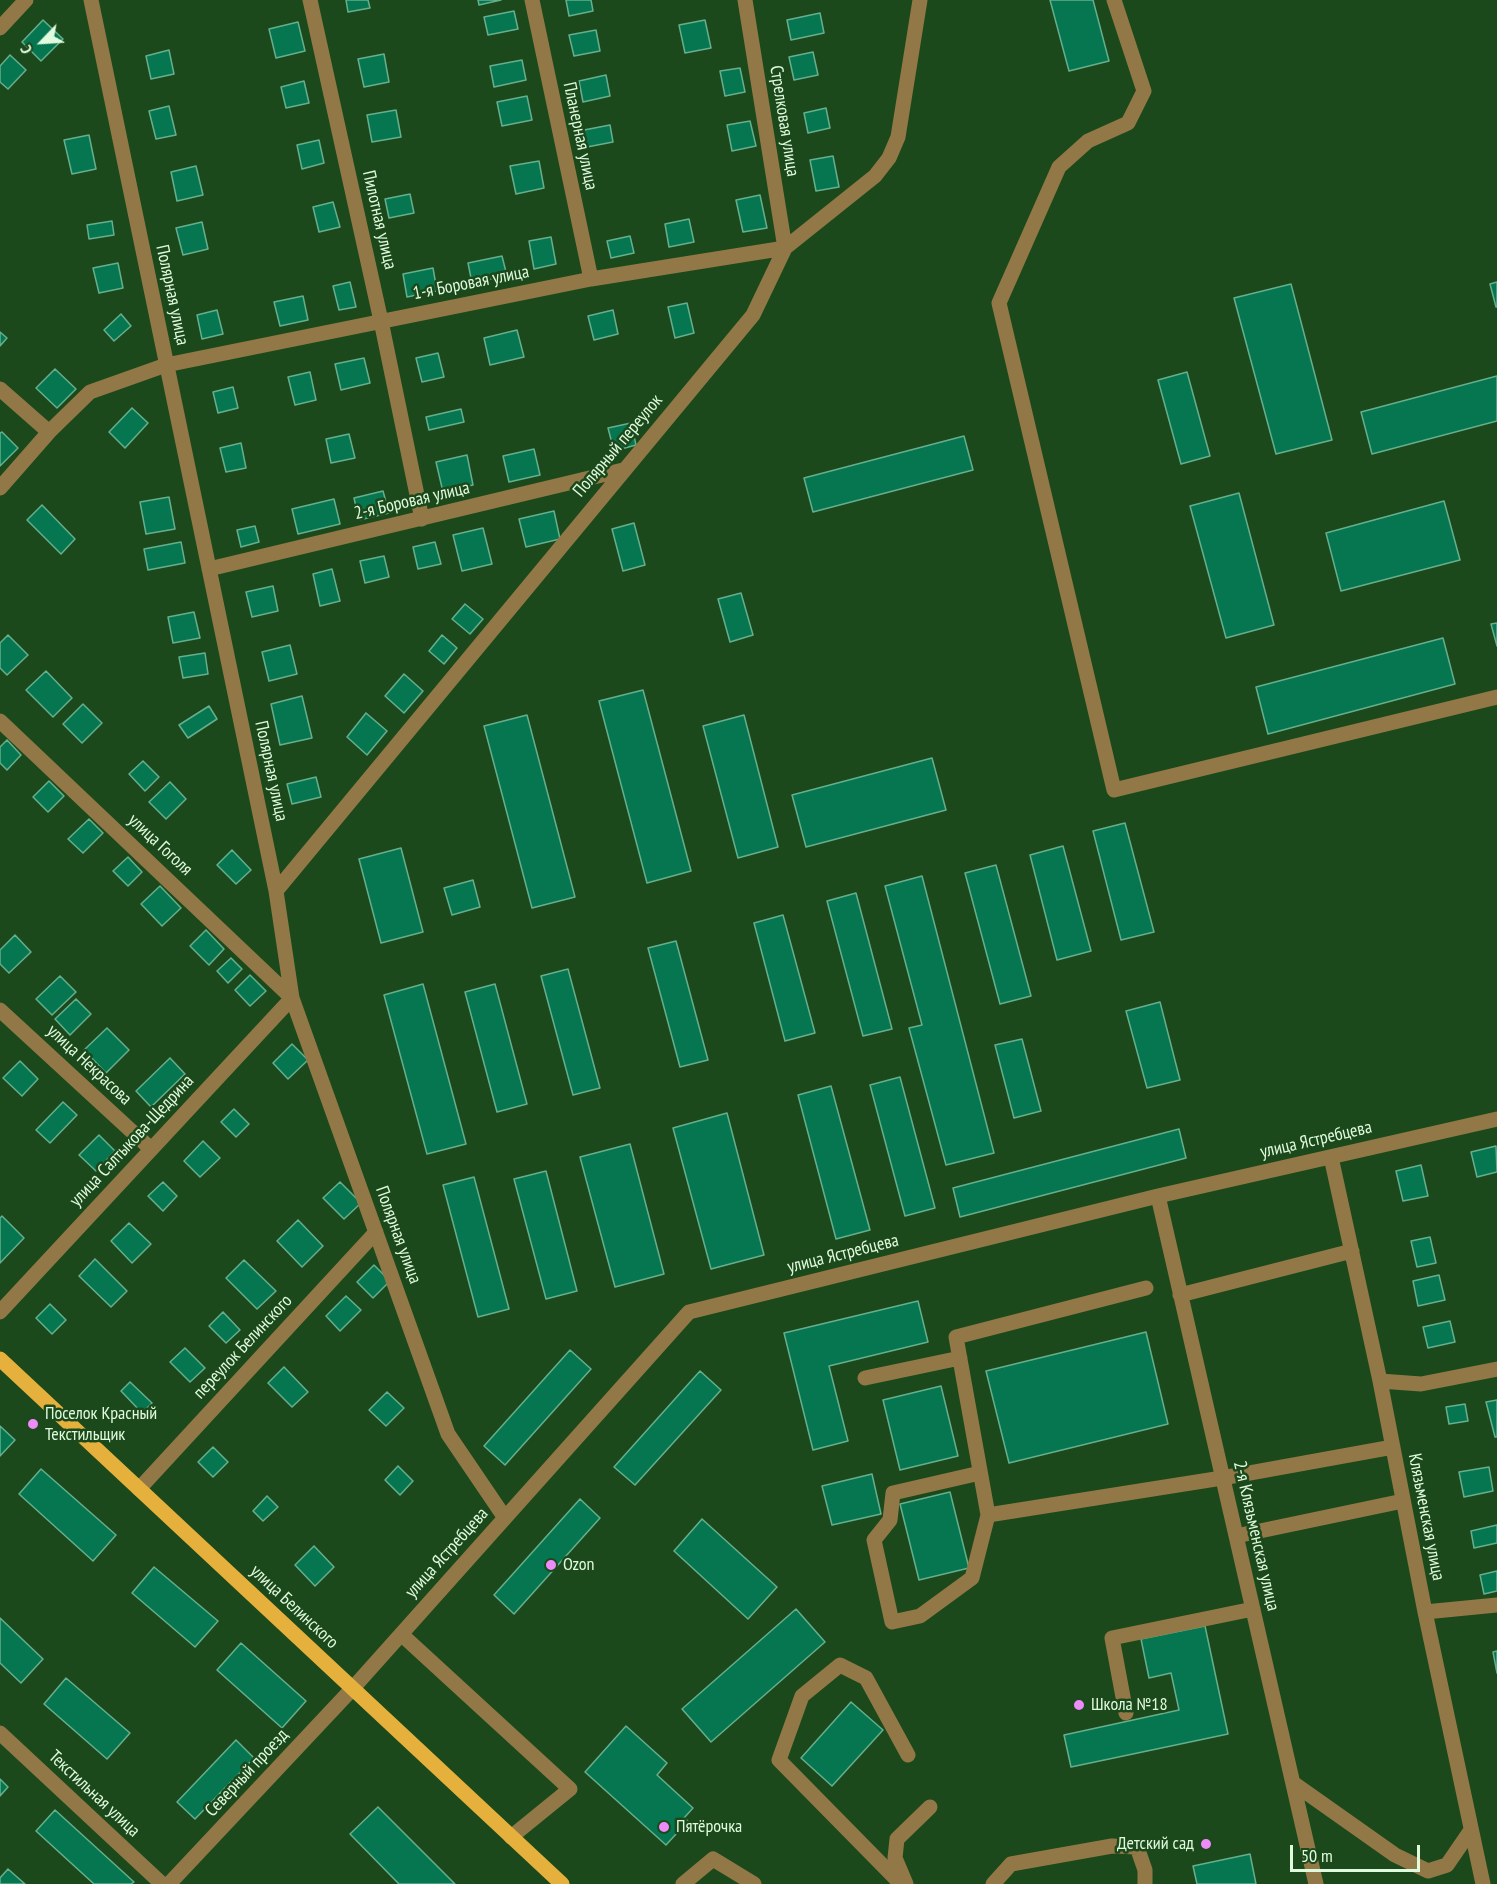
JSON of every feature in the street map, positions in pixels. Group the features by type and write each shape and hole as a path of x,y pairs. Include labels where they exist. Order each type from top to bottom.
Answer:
{"main road":[{"name":"улица Белинского","path":"0,1359 562,1884"}],"street":[{"path":"0,28 26,0"},
{"name":"Полярная улица","path":"91,0 276,891 292,998 448,1434 505,1518"},
{"name":"Пилотная улица","path":"310,0 422,519"},
{"name":"Планерная улица","path":"532,0 591,279"},
{"name":"Стрелковая улица","path":"745,0 785,248"},
{"name":"Полярный переулок","path":"276,891 753,315 785,248 875,176 889,158 898,137 920,0"},
{"path":"1114,0 1144,91 1128,123 1088,141 1059,167 999,303 1114,790 1497,697"},
{"name":"1-я Боровая улица","path":"0,488 49,432 90,392 166,365 591,279 785,248"},
{"path":"0,389 49,432"},
{"name":"2-я Боровая улица","path":"209,569 623,470"},
{"name":"улица Гоголя","path":"0,721 292,998"},
{"name":"улица Салтыкова-Щедрина","path":"0,1312 292,998"},
{"name":"улица Некрасова","path":"0,1010 151,1149"},
{"name":"улица Ястребцева","path":"352,1688 689,1312 1158,1196 1497,1119"},
{"name":"Клязьменская улица","path":"1331,1157 1380,1381 1425,1612 1483,1884"},
{"name":"2-я Клязьменская улица","path":"1158,1196 1316,1884"},
{"name":"переулок Белинского","path":"139,1489 376,1233"},
{"path":"1180,1295 1352,1251"},
{"path":"980,1473 893,1493 890,1520 874,1540 892,1622 920,1616 972,1578 988,1515 956,1337 1146,1288"},
{"path":"865,1378 960,1358"},
{"path":"1380,1381 1421,1384 1497,1369"},
{"path":"988,1515 1222,1478 1393,1447"},
{"path":"1236,1536 1403,1500"},
{"path":"1425,1612 1497,1605"},
{"path":"1126,1713 1112,1638 1252,1609"},
{"path":"401,1634 570,1789 511,1837"},
{"path":"901,1884 779,1760 801,1696 840,1665 866,1678 908,1755"},
{"name":"Северный проезд","path":"169,1884 352,1688"},
{"name":"Текстильная улица","path":"0,1733 162,1884"},
{"path":"1293,1783 1395,1855 1428,1871 1447,1865 1471,1830"},
{"path":"906,1884 895,1858 897,1839 930,1807"},
{"path":"993,1884 1011,1864 1112,1846 1137,1847 1145,1870 1145,1884"},
{"path":"683,1884 714,1859 754,1884"}],"building":[{"path":"346,0 368,0 370,8 348,12"},
{"path":"478,0 501,0 479,5"},
{"path":"566,0 591,0 593,11 569,16"},
{"path":"1050,0 1093,0 1109,61 1069,71"},
{"path":"514,11 518,29 488,35 484,17"},
{"path":"820,13 824,33 791,40 787,20"},
{"path":"43,20 63,39 41,61 22,42"},
{"path":"705,20 711,48 685,53 679,25"},
{"path":"298,22 305,51 276,58 269,29"},
{"path":"596,30 600,51 574,56 569,35"},
{"path":"169,50 174,74 151,79 146,56"},
{"path":"813,52 818,75 794,80 789,57"},
{"path":"384,54 389,82 364,87 358,59"},
{"path":"10,55 26,70 8,89 0,82 0,66"},
{"path":"522,60 526,80 494,87 490,66"},
{"path":"740,68 745,92 725,96 720,71"},
{"path":"606,75 610,96 583,102 579,81"},
{"path":"304,81 309,103 286,108 281,87"},
{"path":"527,96 532,120 502,126 497,102"},
{"path":"169,106 176,135 156,139 149,111"},
{"path":"826,108 830,128 808,133 804,113"},
{"path":"396,110 401,137 372,142 367,115"},
{"path":"750,121 756,146 732,151 727,125"},
{"path":"610,125 613,142 587,147 584,130"},
{"path":"89,135 96,169 72,174 64,140"},
{"path":"319,140 324,163 302,169 297,145"},
{"path":"833,156 839,187 816,191 810,160"},
{"path":"539,161 544,188 516,194 510,166"},
{"path":"196,166 203,195 177,201 171,172"},
{"path":"410,194 414,213 389,218 385,199"},
{"path":"760,195 767,228 743,232 736,200"},
{"path":"333,202 340,227 319,232 313,207"},
{"path":"689,219 694,242 669,247 665,224"},
{"path":"112,221 114,235 89,239 87,225"},
{"path":"202,222 208,249 183,255 176,228"},
{"path":"630,236 634,253 611,258 607,241"},
{"path":"551,237 556,264 534,269 529,241"},
{"path":"502,256 507,276 472,283 468,263"},
{"path":"118,263 123,288 99,293 93,268"},
{"path":"433,268 437,291 407,297 403,274"},
{"path":"350,282 356,307 339,310 333,286"},
{"path":"1497,282 1497,307 1496,307 1490,284"},
{"path":"1291,284 1332,440 1276,454 1234,298"},
{"path":"303,296 308,320 280,326 274,302"},
{"path":"687,303 694,333 675,338 668,307"},
{"path":"217,310 223,334 202,339 197,315"},
{"path":"613,310 618,334 594,340 588,316"},
{"path":"121,314 131,326 114,341 104,330"},
{"path":"517,330 524,357 490,365 484,338"},
{"path":"0,332 7,338 0,346"},
{"path":"438,353 444,377 422,382 416,358"},
{"path":"364,358 370,383 341,390 335,364"},
{"path":"55,369 76,389 57,408 36,388"},
{"path":"310,372 316,400 295,405 288,377"},
{"path":"1187,372 1210,456 1181,464 1158,380"},
{"path":"1497,376 1497,421 1372,454 1361,412"},
{"path":"233,387 238,408 218,413 213,392"},
{"path":"132,408 148,423 125,448 109,432"},
{"path":"461,409 464,422 429,430 426,417"},
{"path":"631,423 636,445 614,451 608,428"},
{"path":"2,432 18,448 0,466 0,433"},
{"path":"349,434 355,458 331,463 326,439"},
{"path":"964,436 973,470 813,512 804,478"},
{"path":"241,443 246,468 226,472 220,448"},
{"path":"534,449 540,475 509,482 503,456"},
{"path":"467,455 473,485 443,492 436,462"},
{"path":"383,491 389,513 359,520 354,498"},
{"path":"1239,493 1274,625 1226,638 1190,506"},
{"path":"169,497 175,529 146,534 140,502"},
{"path":"334,499 340,524 298,534 292,509"},
{"path":"1444,501 1460,560 1341,591 1326,533"},
{"path":"42,505 75,539 61,554 27,520"},
{"path":"554,511 560,539 526,547 519,519"},
{"path":"634,523 645,565 623,571 612,529"},
{"path":"255,526 259,542 241,547 237,530"},
{"path":"483,528 492,564 462,571 453,535"},
{"path":"181,542 185,563 148,570 144,549"},
{"path":"435,542 441,564 418,569 413,547"},
{"path":"384,556 389,577 365,583 360,561"},
{"path":"332,569 340,601 320,606 313,574"},
{"path":"273,586 278,611 252,617 246,592"},
{"path":"741,593 753,635 730,642 718,599"},
{"path":"465,604 483,619 470,634 452,619"},
{"path":"194,612 200,638 173,643 168,617"},
{"path":"1497,623 1497,646 1491,624"},
{"path":"8,635 28,655 7,675 0,668 0,643"},
{"path":"442,635 457,648 444,664 429,651"},
{"path":"1443,638 1455,684 1268,734 1256,687"},
{"path":"290,645 297,674 269,681 262,652"},
{"path":"205,653 208,674 183,678 179,657"},
{"path":"46,671 72,698 53,717 26,690"},
{"path":"404,674 423,691 404,713 385,696"},
{"path":"643,690 691,871 647,883 599,701"},
{"path":"302,696 312,738 280,745 271,704"},
{"path":"83,704 102,723 82,743 63,724"},
{"path":"209,706 217,719 188,738 179,725"},
{"path":"366,713 387,731 367,755 347,737"},
{"path":"527,715 575,897 532,908 484,726"},
{"path":"744,715 778,847 738,858 703,726"},
{"path":"7,740 21,755 7,770 0,763 0,747"},
{"path":"932,758 946,810 806,847 792,795"},
{"path":"143,761 159,777 145,791 129,774"},
{"path":"316,777 321,797 292,804 287,784"},
{"path":"49,781 64,796 48,812 33,797"},
{"path":"170,782 186,799 166,819 149,802"},
{"path":"89,819 103,833 83,853 68,839"},
{"path":"1125,823 1154,932 1121,940 1093,831"},
{"path":"1063,846 1091,951 1057,960 1030,855"},
{"path":"401,848 423,932 381,943 359,859"},
{"path":"232,850 251,870 236,884 217,865"},
{"path":"128,857 142,872 128,886 113,871"},
{"path":"996,865 1031,996 1000,1004 965,873"},
{"path":"922,876 994,1153 946,1165 909,1028 922,1025 885,886"},
{"path":"473,880 480,907 452,915 444,888"},
{"path":"160,886 181,908 162,926 141,904"},
{"path":"856,893 892,1029 863,1036 827,901"},
{"path":"783,915 815,1033 785,1041 754,923"},
{"path":"206,930 224,949 209,965 190,946"},
{"path":"15,935 31,952 9,973 0,964 0,950"},
{"path":"676,941 708,1060 680,1067 648,948"},
{"path":"231,958 242,969 228,983 217,971"},
{"path":"568,969 600,1088 573,1095 541,976"},
{"path":"250,975 266,991 250,1006 235,990"},
{"path":"60,976 76,992 52,1015 36,999"},
{"path":"423,984 466,1144 427,1154 384,995"},
{"path":"495,984 527,1104 497,1112 465,992"},
{"path":"76,999 91,1014 70,1035 55,1019"},
{"path":"1160,1002 1180,1080 1147,1088 1126,1011"},
{"path":"107,1028 129,1050 106,1073 84,1050"},
{"path":"1022,1039 1041,1111 1014,1118 995,1045"},
{"path":"292,1044 308,1060 288,1079 273,1063"},
{"path":"170,1058 185,1074 151,1107 136,1091"},
{"path":"20,1061 38,1079 22,1096 3,1078"},
{"path":"900,1077 935,1208 905,1216 870,1085"},
{"path":"831,1086 870,1230 836,1239 798,1095"},
{"path":"63,1102 77,1115 50,1143 36,1130"},
{"path":"234,1109 249,1124 236,1137 221,1122"},
{"path":"727,1113 764,1255 711,1269 673,1128"},
{"path":"1179,1129 1186,1158 960,1217 953,1188"},
{"path":"99,1135 115,1151 96,1171 79,1155"},
{"path":"203,1141 220,1158 200,1177 184,1161"},
{"path":"630,1144 664,1274 615,1287 580,1157"},
{"path":"1496,1146 1497,1172 1477,1177 1471,1152"},
{"path":"1421,1165 1428,1196 1403,1201 1396,1171"},
{"path":"546,1171 577,1291 546,1299 514,1179"},
{"path":"474,1177 509,1309 478,1317 443,1185"},
{"path":"163,1182 177,1196 163,1211 148,1196"},
{"path":"340,1182 361,1203 344,1219 323,1198"},
{"path":"2,1216 24,1238 0,1263 0,1218"},
{"path":"298,1220 323,1246 302,1267 277,1241"},
{"path":"129,1223 151,1244 132,1263 111,1241"},
{"path":"1430,1237 1436,1263 1417,1267 1411,1241"},
{"path":"95,1259 127,1291 111,1307 79,1276"},
{"path":"244,1260 276,1291 257,1309 226,1278"},
{"path":"374,1265 390,1281 373,1298 357,1282"},
{"path":"1439,1275 1445,1300 1418,1306 1413,1281"},
{"path":"346,1296 361,1310 340,1331 326,1316"},
{"path":"918,1301 928,1342 829,1366 848,1441 813,1450 784,1333"},
{"path":"50,1304 66,1320 52,1334 36,1318"},
{"path":"223,1312 240,1330 226,1343 209,1326"},
{"path":"1450,1321 1455,1342 1428,1348 1423,1327"},
{"path":"1146,1332 1168,1424 1009,1463 986,1371"},
{"path":"185,1348 205,1368 190,1382 170,1362"},
{"path":"570,1350 591,1369 505,1465 484,1446"},
{"path":"284,1367 308,1392 292,1407 268,1383"},
{"path":"700,1371 721,1390 635,1485 614,1467"},
{"path":"130,1382 152,1403 142,1413 121,1391"},
{"path":"941,1386 958,1456 900,1470 883,1400"},
{"path":"387,1392 404,1408 386,1426 369,1410"},
{"path":"1497,1400 1497,1437 1495,1437 1486,1402"},
{"path":"1465,1404 1468,1421 1449,1424 1446,1407"},
{"path":"0,1426 15,1440 0,1456"},
{"path":"213,1447 228,1462 213,1477 198,1462"},
{"path":"398,1466 413,1481 400,1495 385,1480"},
{"path":"1489,1467 1493,1491 1464,1497 1459,1472"},
{"path":"41,1469 116,1535 93,1561 19,1494"},
{"path":"872,1474 881,1514 832,1525 822,1486"},
{"path":"950,1492 969,1568 919,1580 900,1504"},
{"path":"267,1496 278,1507 263,1521 253,1511"},
{"path":"580,1499 600,1518 514,1614 494,1595"},
{"path":"702,1519 777,1587 748,1619 674,1551"},
{"path":"1497,1525 1497,1543 1474,1548 1471,1531"},
{"path":"314,1546 334,1567 315,1586 295,1565"},
{"path":"154,1567 218,1621 195,1647 132,1593"},
{"path":"1497,1571 1497,1591 1484,1594 1480,1575"},
{"path":"796,1609 825,1642 711,1742 682,1709"},
{"path":"0,1618 43,1659 21,1683 0,1663"},
{"path":"1205,1626 1228,1734 1071,1767 1064,1735 1179,1710 1171,1673 1149,1678 1141,1639"},
{"path":"241,1643 306,1701 282,1728 217,1670"},
{"path":"1497,1651 1497,1673 1493,1652"},
{"path":"66,1678 130,1733 107,1759 44,1704"},
{"path":"851,1702 883,1730 832,1786 801,1758"},
{"path":"626,1726 667,1763 657,1775 693,1808 684,1818 688,1821 666,1845 585,1772"},
{"path":"236,1740 254,1758 195,1819 177,1802"},
{"path":"0,1779 8,1787 0,1796"},
{"path":"378,1807 455,1884 399,1884 350,1834"},
{"path":"55,1810 134,1882 131,1884 94,1884 36,1831"},
{"path":"1250,1854 1256,1884 1197,1884 1193,1866"},
{"path":"8,1869 25,1884 0,1884 0,1878"}],"place":[{"name":"Поселок Красный Текстильщик","path":"33,1424"},
{"name":"Ozon","path":"551,1565"},
{"name":"Школа №18","path":"1079,1705"},
{"name":"Пятёрочка","path":"664,1827"},
{"name":"Детский сад","path":"1206,1844"}]}
